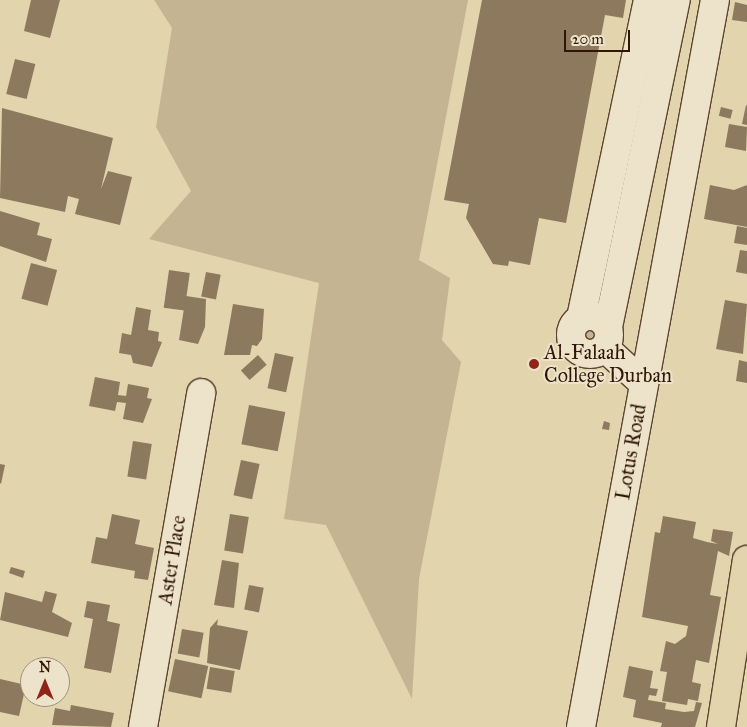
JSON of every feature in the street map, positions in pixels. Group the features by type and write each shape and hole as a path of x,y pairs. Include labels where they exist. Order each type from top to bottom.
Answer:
{"main road":[{"path":"720,727 747,560"},
{"path":"725,727 747,655"}],"street":[{"path":"643,383 606,337 596,317 581,318 648,0"},
{"path":"606,337 676,0"},
{"name":"Lotus Road","path":"580,727 715,0"},
{"name":"Aster Place","path":"143,727 201,393"}],"shaded area":[{"path":"154,0 468,0 419,260 450,278 442,340 461,362 419,579 412,699 326,525 284,519 319,283 149,239 191,191 156,127 172,28"},
{"path":"590,323 598,327 602,335 598,343 590,347 582,343 578,335 582,327"}],"building":[{"path":"31,0 60,0 50,38 24,31"},
{"path":"482,0 626,0 623,18 605,15 566,223 539,218 530,265 509,261 508,266 493,264 466,218 469,204 444,200"},
{"path":"735,2 747,5 747,22 732,20"},
{"path":"15,59 35,64 27,99 6,94"},
{"path":"747,106 747,125 742,124"},
{"path":"721,107 733,110 730,119 719,116"},
{"path":"2,108 113,138 101,189 108,171 132,177 120,225 75,214 79,199 68,196 65,212 0,198"},
{"path":"729,124 747,127 746,151 725,147"},
{"path":"710,185 734,190 747,185 747,227 704,219"},
{"path":"0,211 40,223 37,235 52,239 46,262 0,246"},
{"path":"737,226 747,228 747,245 734,243"},
{"path":"740,250 747,251 747,274 736,272"},
{"path":"31,263 57,270 48,306 21,299"},
{"path":"169,270 190,273 185,311 164,308"},
{"path":"206,272 221,275 216,299 201,297"},
{"path":"186,296 206,299 205,327 198,344 179,340"},
{"path":"725,300 747,304 743,354 716,349"},
{"path":"233,304 264,309 262,339 257,346 252,345 250,355 224,355"},
{"path":"136,307 151,310 148,330 159,332 158,341 162,342 152,367 133,363 131,355 119,353 122,333 131,335"},
{"path":"275,353 294,357 286,392 268,388"},
{"path":"258,355 267,365 250,380 241,370"},
{"path":"739,360 747,362 747,383 736,381"},
{"path":"95,377 120,382 118,395 126,396 128,384 149,388 147,398 152,399 143,423 123,419 126,403 117,402 115,411 89,406"},
{"path":"249,405 285,412 278,451 241,444"},
{"path":"604,421 610,423 609,430 602,429"},
{"path":"133,441 152,444 146,480 127,477"},
{"path":"241,460 260,464 252,499 234,495"},
{"path":"0,464 5,465 1,484 0,483"},
{"path":"112,514 140,520 135,544 154,548 148,580 134,578 135,571 91,563 96,537 107,539"},
{"path":"230,514 249,517 243,554 224,551"},
{"path":"663,516 696,522 693,538 707,542 718,544 711,541 713,529 733,532 729,556 718,551 710,595 721,597 709,663 696,660 692,682 701,684 698,701 688,699 687,705 662,701 667,672 660,671 666,641 675,644 686,636 688,626 642,617 655,532 660,533"},
{"path":"222,560 239,563 234,608 214,605"},
{"path":"11,567 25,571 23,578 9,573"},
{"path":"249,585 264,588 259,612 244,610"},
{"path":"45,591 57,594 52,612 72,623 68,637 0,620 5,592 42,602"},
{"path":"87,601 110,605 107,621 120,624 111,673 84,668 93,619 84,617"},
{"path":"218,619 217,625 248,631 240,670 207,663 210,628"},
{"path":"182,629 204,633 199,657 178,654"},
{"path":"175,659 208,666 201,698 168,691"},
{"path":"629,666 653,671 650,688 658,689 656,696 649,695 648,700 666,703 665,709 684,712 694,711 696,702 702,703 695,727 661,727 662,723 633,717 636,700 623,697"},
{"path":"210,667 235,671 231,693 207,689"},
{"path":"0,679 20,684 21,707 19,716 0,712"},
{"path":"71,705 114,713 111,727 52,725 55,708 70,711"}],"place":[{"name":"Al-Falaah College Durban","path":"534,364"}]}
